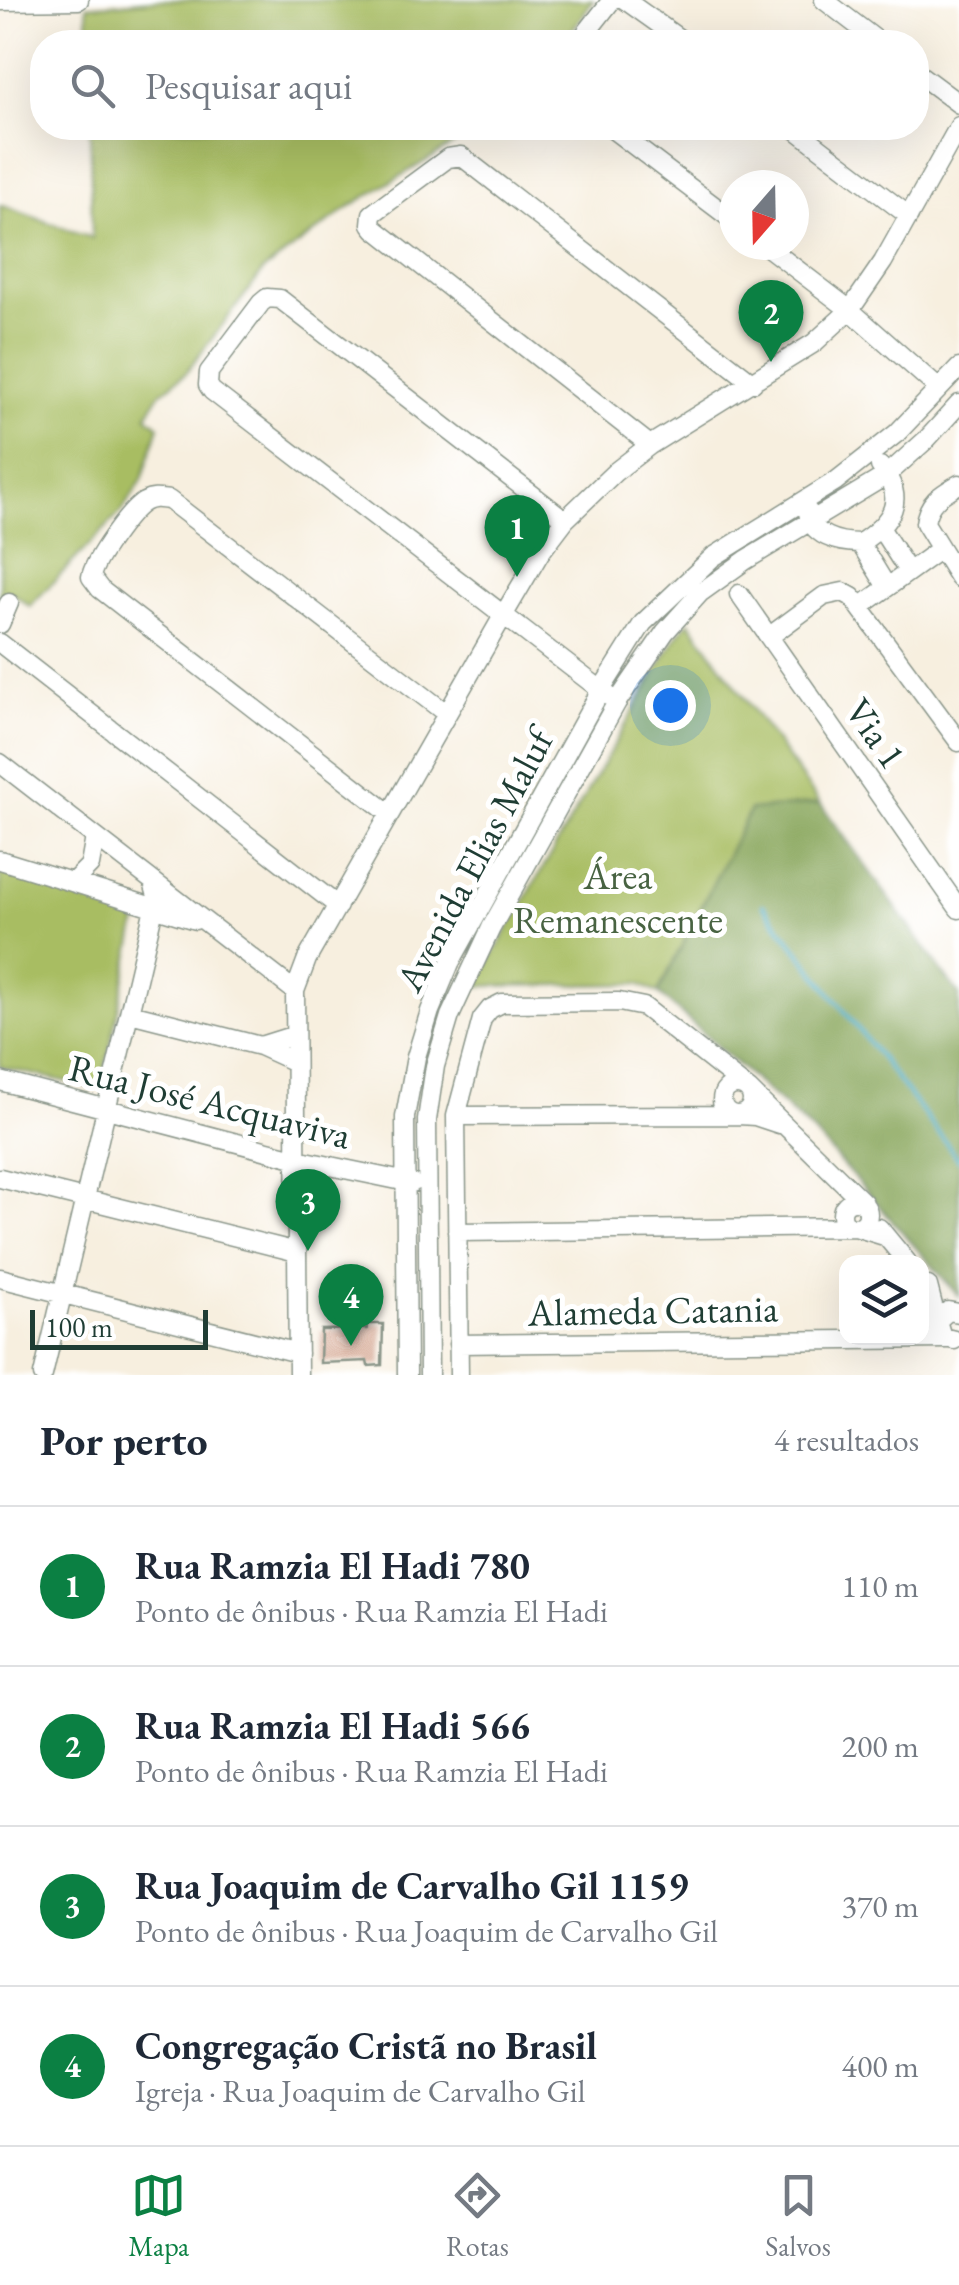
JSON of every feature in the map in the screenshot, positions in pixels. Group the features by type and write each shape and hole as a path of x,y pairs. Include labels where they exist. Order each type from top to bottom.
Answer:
{"street":[{"path":"0,1 79,0"},
{"path":"588,30 612,0"},
{"path":"626,0 667,30"},
{"path":"824,0 863,30"},
{"path":"929,82 959,104"},
{"path":"298,1375 295,991 307,959 540,553 565,520 650,445 814,343 850,310 883,262 959,126"},
{"path":"627,140 719,211"},
{"path":"810,140 909,216"},
{"path":"650,445 374,229 370,219 376,210 448,158 462,156 752,383"},
{"path":"785,260 850,310 938,389"},
{"path":"565,520 280,299 267,298 209,372 212,391 617,702"},
{"name":"Avenida Elias Maluf","path":"408,1375 405,1116 416,1056 450,963 601,690 643,623 713,557 836,481 897,433 959,368"},
{"name":"Avenida Elias Maluf","path":"429,1375 427,1120 435,1066 450,1016 491,928 617,702 665,632 700,593 746,560 887,475 959,404"},
{"path":"836,481 809,508 810,522 831,539 860,543 881,529 895,499 887,475 870,454"},
{"path":"959,484 935,499 926,516 927,530 959,578"},
{"path":"390,814 100,589 91,577 92,570 143,502 155,498 180,506 447,714"},
{"path":"881,529 908,571"},
{"path":"860,543 887,587"},
{"path":"860,607 939,550"},
{"path":"770,636 834,592 852,596 959,742"},
{"name":"Via 1","path":"739,594 959,909"},
{"path":"0,624 9,603"},
{"path":"0,643 338,906"},
{"path":"0,764 295,991"},
{"path":"73,882 90,865 95,837"},
{"path":"0,860 207,924"},
{"path":"43,1375 157,896 153,882"},
{"path":"458,1375 456,1116 482,1019 490,1009 502,1004 632,1003 653,1012 749,1090 788,1128 866,1206 901,1255"},
{"path":"130,1013 260,1046 295,1062"},
{"path":"260,1046 295,1035"},
{"path":"711,1060 726,1110 738,1115"},
{"name":"Rua José Acquaviva","path":"0,1081 404,1182"},
{"path":"693,1116 736,1084 749,1090"},
{"path":"738,1115 750,1108 749,1090"},
{"path":"456,1116 738,1115 769,1119 788,1128"},
{"path":"834,1175 841,1190 845,1222 884,1236"},
{"path":"0,1178 297,1252"},
{"path":"404,1182 427,1183"},
{"path":"808,1228 829,1221 854,1200 866,1206"},
{"path":"457,1232 855,1227 866,1222 866,1206"},
{"path":"0,1278 298,1352"},
{"path":"929,1287 959,1313"},
{"path":"929,1326 948,1311 959,1313"},
{"path":"929,1332 955,1339"},
{"name":"Alameda Catania","path":"458,1344 839,1335"},
{"name":"Alameda Catania","path":"929,1335 955,1339"}],"green space":[{"path":"158,0 593,0 572,30 88,30 87,6"},
{"path":"90,140 459,141 352,205 264,270 186,373 160,393 147,416 159,426 142,480 123,510 30,606 11,592 0,596 0,205 92,238"},
{"name":"Área Remanescente","path":"689,621 820,803 750,811 658,993 639,984 479,986 482,974"},
{"path":"820,803 959,995 959,1296 929,1262 929,1255 923,1255 816,1135 658,993 750,810"},
{"path":"0,868 127,909 138,917 104,1075 89,1087 0,1067"}],"building":[{"path":"367,1324 383,1324 382,1365 368,1366 367,1361 320,1363 321,1330 367,1329"}],"waterway":[{"path":"763,905 959,1160"}],"place":[{"name":"Rua Ramzia El Hadi 566","path":"771,362"},
{"name":"Rua Ramzia El Hadi 780","path":"517,577"},
{"name":"Rua Joaquim de Carvalho Gil 1159","path":"308,1251"},
{"name":"Congregação Cristã no Brasil","path":"351,1346"}]}
